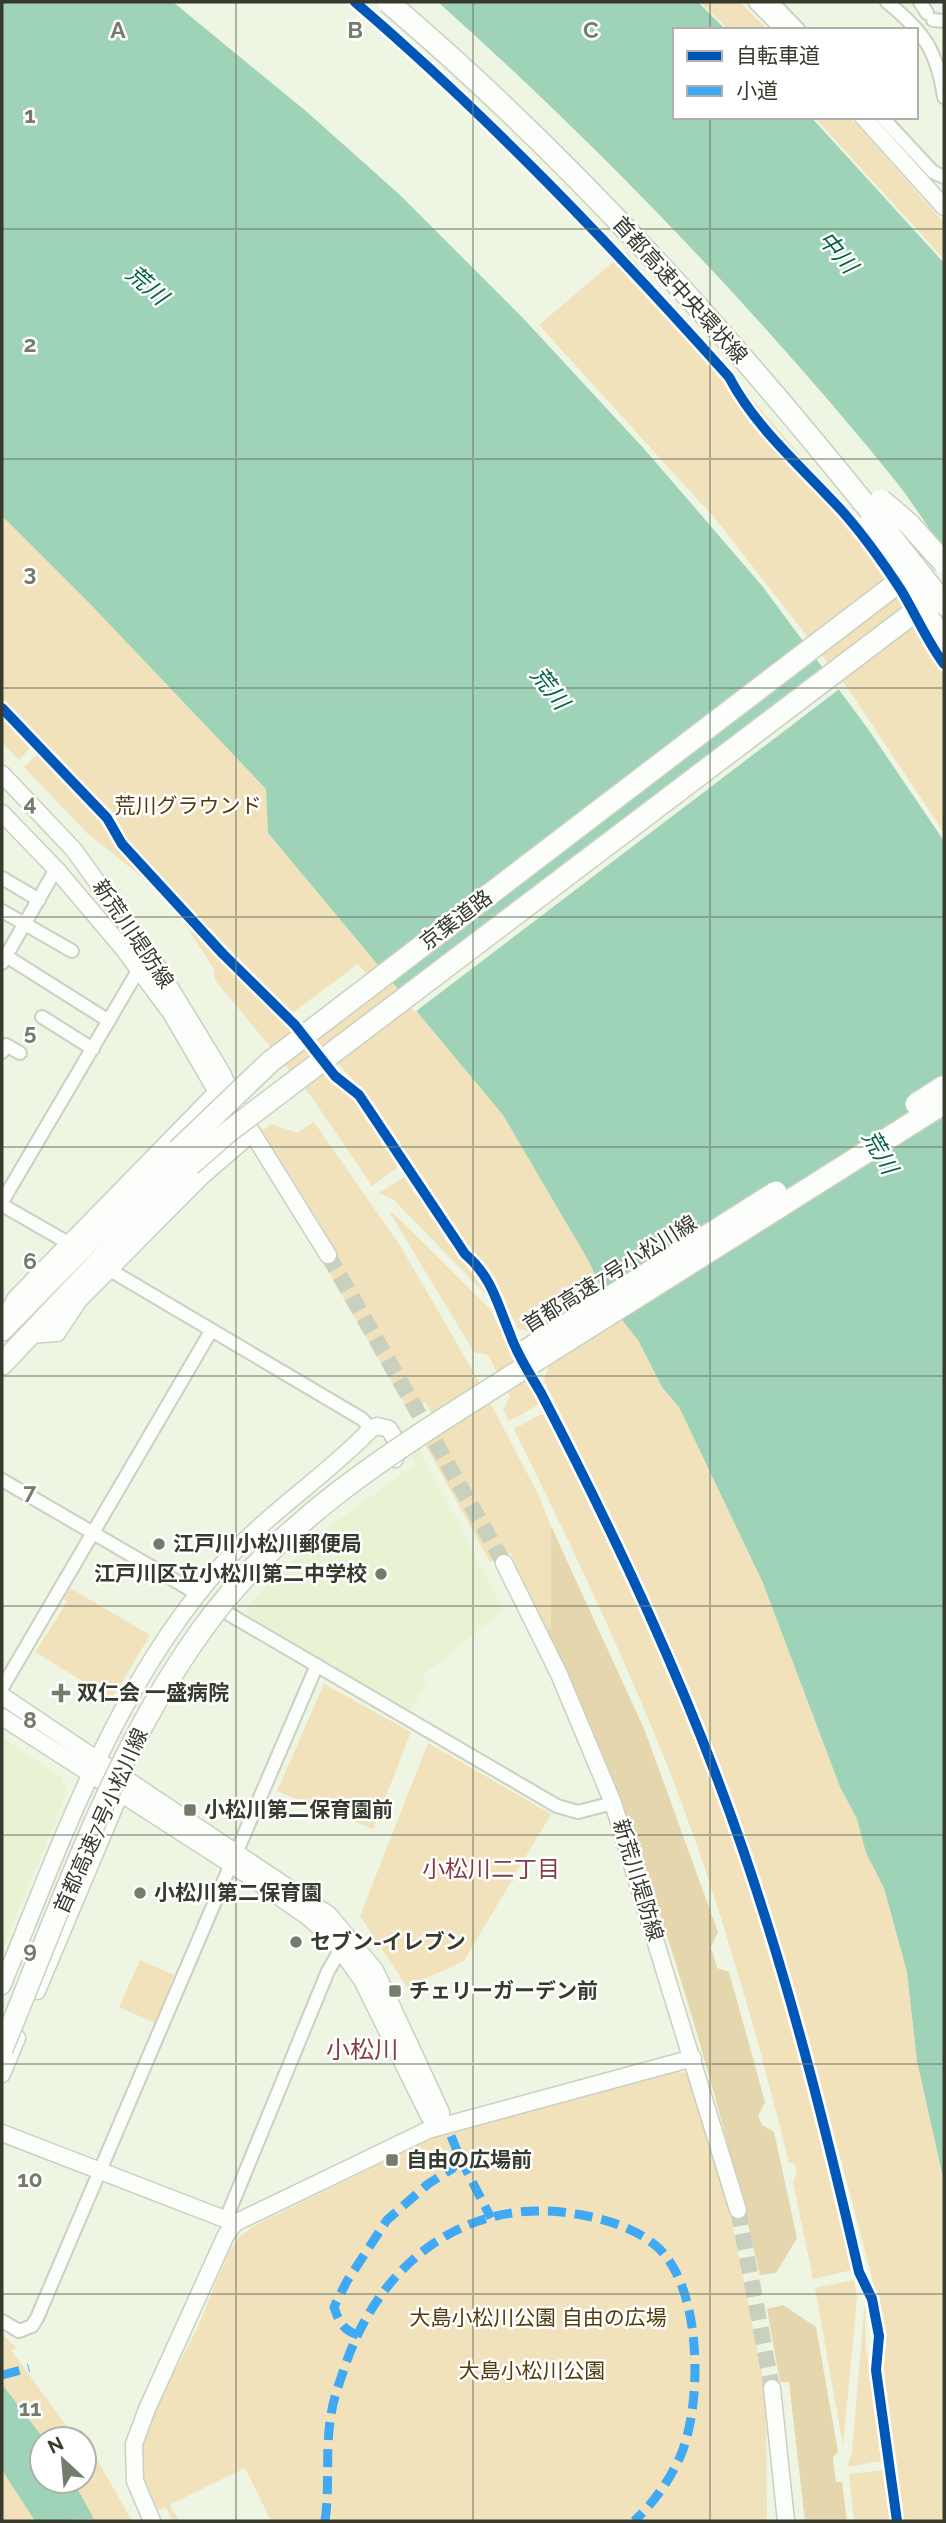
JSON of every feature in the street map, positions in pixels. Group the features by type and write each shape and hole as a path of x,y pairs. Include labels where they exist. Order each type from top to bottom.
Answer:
{"highway":[{"name":"首都高速中央環状線","path":"388,2 536,139 638,242 772,392 942,593"},
{"name":"首都高速中央環状線","path":"408,2 498,83 645,230 881,500 942,593"},
{"path":"772,392 799,440 878,543 944,640"},
{"path":"881,500 940,556"},
{"name":"京葉道路","path":"2,1364 270,1062 913,571 940,556"},
{"name":"京葉道路","path":"2,1328 184,1158 229,1132 942,593"},
{"name":"首都高速7号小松川線","path":"2,2014 102,1776 143,1696 192,1620 252,1552 323,1487 377,1447 586,1311 944,1086"},
{"name":"首都高速7号小松川線","path":"2,2049 95,1826 145,1722 203,1629 262,1561 331,1498 425,1432 944,1103"}],"street":[{"path":"757,2 783,28"},
{"path":"887,2 915,28"},
{"path":"778,4 797,28"},
{"path":"918,30 924,36 935,58 944,97"},
{"path":"865,119 944,207"},
{"path":"884,119 933,172 944,177"},
{"name":"新荒川堤防線","path":"2,774 93,874 155,963 218,1067 224,1092"},
{"name":"新荒川堤防線","path":"2,813 56,869 139,969 240,1113 328,1255"},
{"path":"56,869 4,960 109,1021"},
{"path":"2,878 38,900"},
{"path":"2,911 72,951"},
{"path":"70,1244 2,1203 139,969"},
{"path":"42,1017 93,1049"},
{"path":"188,1040 218,1067"},
{"path":"2,1052 6,1045 20,1053"},
{"path":"2,1328 16,1298 224,1092"},
{"path":"28,1335 57,1333 79,1300 201,1177 251,1133"},
{"path":"110,1270 362,1419 372,1429"},
{"path":"2,1688 211,1331"},
{"path":"2,1986 94,1767 137,1682 198,1594 270,1516 372,1429 384,1426 395,1437 399,1451 392,1463 302,1534 265,1569 227,1613 182,1676 152,1727 123,1786 2,2074"},
{"path":"2,1480 198,1594"},
{"name":"新荒川堤防線","path":"504,1563 559,1674 613,1803 738,2210"},
{"path":"227,1613 557,1806 578,1812 613,1803"},
{"path":"2,2321 19,2331 32,2326 37,2318 317,1665"},
{"path":"2,1696 94,1767 234,1858 329,1915 366,1957 392,2005 441,2112 441,2126"},
{"path":"2,1717 94,1767"},
{"path":"234,1858 308,1917 341,1949 362,1980 429,2116 441,2126"},
{"path":"235,2223 228,2214 328,1971 341,1949"},
{"path":"152,2521 135,2481 134,2444 147,2409 226,2235 235,2223 441,2126 693,2058"},
{"path":"2,2133 235,2223"},
{"path":"772,2388 786,2521"}],"shaded area":[{"name":"江戸川区立小松川第二中学校","path":"419,1449 504,1610 422,1676 428,1681 410,1711 249,1616 248,1606 320,1534 414,1465 412,1454"},
{"path":"551,1526 645,1731 718,1932 711,1947 717,1968 729,1972 765,2102 758,2116 762,2125 774,2132 797,2238 776,2273 760,2275 715,2095 642,1859 613,1779 547,1630 551,1627"},
{"path":"2,1738 61,1777 67,1792 2,1951"},
{"path":"783,2305 816,2327 838,2452 833,2457 836,2482 842,2482 847,2521 805,2521 789,2382 780,2382 767,2309"}],"green space":[{"path":"700,2 740,2 766,28 727,28"},
{"path":"816,119 852,119 944,223 944,259"},
{"path":"626,251 847,510 944,655 944,833 849,690 718,522 539,325"},
{"name":"荒川グラウンド","path":"2,516 93,607 266,789 268,833 503,1115 588,1260 610,1305 638,1340 662,1387 679,1407 763,1583 840,1787 857,1819 866,1853 884,1888 907,1972 917,2061 944,2182 944,2521 902,2521 882,2369 887,2334 818,2074 768,1902 716,1754 659,1620 544,1380 567,1313 534,1332 518,1329 490,1271 475,1258 370,1099 307,1029 370,979 358,964 292,1013 178,896 126,840 106,813 2,701"},
{"path":"2,717 31,747 19,760 2,743"},
{"path":"38,754 101,818 108,832 161,892 88,834 24,767"},
{"path":"176,910 274,1012 334,1083 354,1099 401,1165 372,1186 311,1096 215,980 214,969"},
{"path":"314,1122 401,1247 482,1387 538,1494 551,1526 551,1627 547,1630 510,1553 490,1562 426,1446 441,1429 425,1402 409,1412 323,1262 338,1253 262,1130 272,1124 297,1133"},
{"path":"407,1175 455,1250 493,1302 394,1200 379,1193"},
{"path":"392,1212 489,1308 540,1404 509,1421 503,1410 510,1396 488,1355 474,1352 390,1213"},
{"path":"545,1412 659,1654 741,1860 794,2034 852,2270 813,2279 793,2182 797,2172 794,2163 789,2163 748,2007 717,1904 662,1752 628,1671 514,1429"},
{"path":"70,1588 150,1635 112,1699 35,1652 67,1602 64,1599"},
{"path":"324,1684 411,1732 373,1829 277,1791"},
{"path":"428,1743 551,1814 464,1961 407,1987 360,1916"},
{"path":"140,1960 174,1975 155,2023 119,2007"},
{"name":"大島小松川公園 自由の広場","path":"671,2072 689,2073 723,2177 766,2394 767,2521 271,2521 245,2468 169,2505 180,2521 173,2521 166,2507 155,2512 140,2473 140,2448 147,2424 197,2329 228,2254 239,2237 254,2226 434,2137"},
{"path":"854,2280 857,2299 843,2446 815,2288"},
{"path":"865,2300 866,2348 883,2461 847,2467 852,2453"},
{"path":"2,2334 17,2348 11,2350 66,2425 33,2425 2,2384"},
{"path":"98,2461 132,2521 90,2521 93,2519 80,2495 98,2495"},
{"path":"2,2470 35,2521 2,2521"},
{"path":"884,2470 891,2521 854,2521 849,2474"}],"water":[{"name":"荒川","path":"2,2 173,2 307,112 400,195 522,317 646,451 763,587 868,729 944,841 944,2182 917,2061 907,1972 884,1888 866,1853 857,1819 840,1787 763,1583 679,1407 662,1387 638,1340 610,1305 588,1260 503,1115 268,833 266,789 93,607 2,516"},
{"name":"中川","path":"438,2 698,2 724,28 673,28 673,119 813,119 944,263 944,549 898,484 735,295 619,174"},
{"path":"2,2384 33,2425 28,2425 28,2495 81,2495 94,2519 35,2521 2,2470"}],"pier":[{"path":"827,668 842,687 415,1012 400,993"}],"tunnel":[{"path":"328,1255 504,1563"},
{"path":"738,2210 772,2388"}],"marked path":[{"path":"358,2335 342,2325 334,2307 347,2281 387,2220 428,2184 452,2169 460,2158 451,2136"},
{"path":"460,2158 491,2218"},
{"path":"325,2521 328,2441 333,2404 360,2331 380,2297 405,2267 433,2244 466,2226 502,2215 540,2211 591,2217 639,2234 655,2245 671,2263 682,2287 694,2346 693,2407 680,2457 666,2483 634,2521"},
{"path":"2,2375 29,2368"}],"cycle path":[{"path":"355,2 501,136 548,183 729,377 767,431 843,512 874,550 944,664"},
{"path":"2,708 107,818 122,844 223,954 295,1025 335,1076 359,1095 465,1254 482,1272 493,1291 516,1349 569,1448 650,1616 698,1730 742,1847 806,2058 859,2272 872,2299 879,2336 876,2370 897,2521"}],"place":[{"name":"江戸川小松川郵便局","path":"159,1544"},
{"name":"江戸川区立小松川第二中学校","path":"381,1574"},
{"name":"双仁会 一盛病院","path":"61,1693"},
{"name":"小松川第二保育園前","path":"190,1810"},
{"name":"小松川第二保育園","path":"140,1893"},
{"name":"セブン-イレブン","path":"296,1942"},
{"name":"チェリーガーデン前","path":"395,1991"},
{"name":"自由の広場前","path":"392,2160"}],"district":[{"name":"小松川二丁目","path":"491,1869"},
{"name":"小松川","path":"362,2050"}],"park label":[{"name":"大島小松川公園","path":"532,2371"}]}
